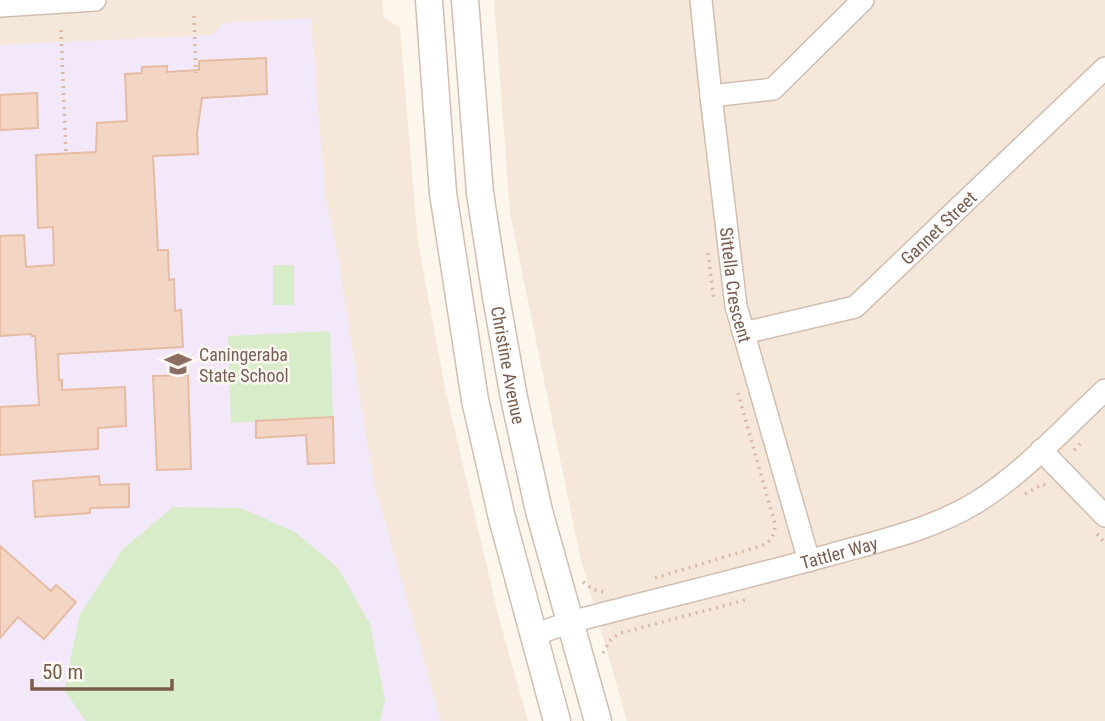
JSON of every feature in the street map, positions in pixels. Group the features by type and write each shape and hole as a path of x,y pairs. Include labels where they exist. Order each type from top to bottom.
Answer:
{"street":[{"path":"0,6 94,0"},
{"name":"Christine Avenue","path":"429,0 443,193 473,387 502,517 557,721"},
{"name":"Christine Avenue","path":"465,0 480,193 496,297 539,511 598,721"},
{"name":"Sittella Crescent","path":"701,0 736,306 809,561"},
{"path":"710,96 773,89 863,0"},
{"name":"Gannet Street","path":"744,333 855,307 1105,68"},
{"name":"Tattler Way","path":"533,635 570,622 809,561 942,521 1000,486 1105,390"},
{"path":"1041,450 1097,521"}],"path":[{"path":"194,16 195,73"},
{"path":"61,30 66,154"},
{"path":"707,243 715,304"},
{"path":"648,581 761,546 774,535 775,524 737,387"},
{"path":"1019,498 1043,484 1054,489"},
{"path":"1097,521 1105,543"},
{"path":"578,573 584,583 594,590 606,592"},
{"path":"601,658 611,639 621,633 755,597"}],"shaded area":[{"name":"Caningeraba State School","path":"0,0 382,0 384,17 400,28 418,242 445,388 500,622 528,721 0,721"},
{"path":"494,0 1105,0 1105,721 627,721 580,557 510,213"},
{"name":"Caningeraba State School","path":"311,18 325,194 337,250 373,479 441,721 0,721 0,45 213,35 223,23"}],"green space":[{"path":"273,265 294,265 294,305 273,305"},
{"path":"330,331 333,417 231,423 228,336"},
{"path":"173,507 241,508 295,532 338,568 370,624 385,700 380,721 86,721 64,690 80,614 123,549"}],"building":[{"path":"266,58 267,94 202,98 197,133 198,154 153,156 158,250 168,250 169,280 174,279 175,311 181,310 183,347 58,354 62,390 125,387 126,426 98,428 98,449 0,455 0,407 39,405 35,336 0,336 0,236 24,235 26,267 54,265 53,227 38,228 36,155 96,152 97,123 127,121 125,74 142,73 142,67 167,66 167,72 199,70 199,61"},
{"path":"37,93 38,128 0,130 0,95"},
{"path":"188,375 191,469 157,470 153,376"},
{"path":"333,417 334,463 308,464 306,435 256,438 256,421"},
{"path":"99,476 100,485 129,484 129,507 90,508 90,513 35,517 33,481"},
{"path":"0,546 51,591 56,585 76,602 44,639 18,617 0,638"}],"place":[{"name":"Caningeraba State School","path":"178,364"}]}
